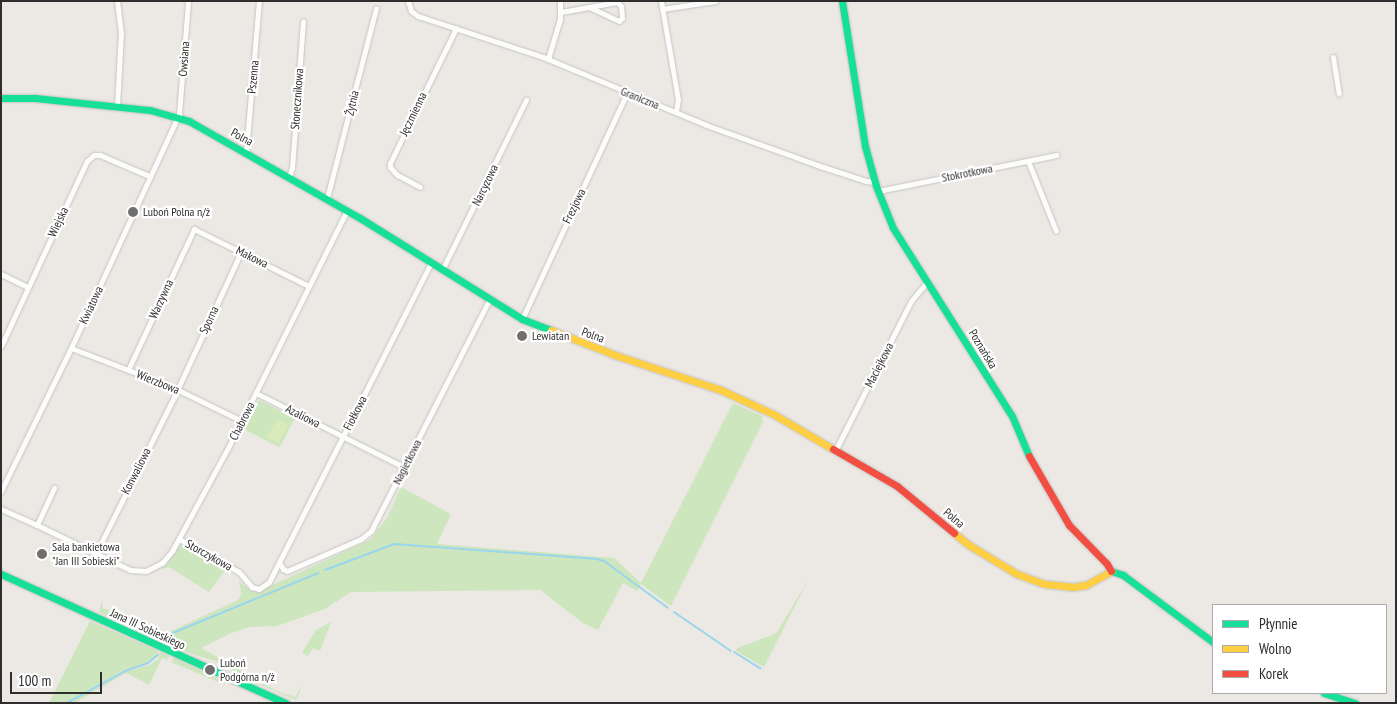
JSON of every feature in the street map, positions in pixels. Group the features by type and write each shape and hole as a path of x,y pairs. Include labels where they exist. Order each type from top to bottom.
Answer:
{"street":[{"path":"117,1 121,33 117,106"},
{"name":"Owsiana","path":"178,116 182,96 188,1"},
{"name":"Pszenna","path":"246,152 259,1"},
{"path":"548,59 561,12 560,1"},
{"path":"661,1 678,99 676,112"},
{"path":"662,9 715,1"},
{"name":"Poznańska","path":"842,1 858,107 875,182 897,237 1012,416 1029,455 1070,525 1107,564 1111,571 1120,573 1212,641"},
{"path":"561,12 589,7 619,2 622,18 619,21 589,7"},
{"name":"Graniczna","path":"409,4 418,16 548,59 676,112 817,165 866,181 875,182"},
{"name":"Żytnia","path":"326,198 376,8"},
{"name":"Słonecznikowa","path":"289,176 292,168 303,21"},
{"name":"Jęczmienna","path":"420,187 397,176 390,167 390,162 456,28"},
{"path":"1333,57 1340,94"},
{"name":"Frezjowa","path":"522,319 627,93"},
{"name":"Polna","path":"1,98 35,98 117,106 178,116 246,152 347,210 522,319 615,356 734,395 780,417 835,451 896,485 969,545 1021,576 1045,584 1072,587 1086,585 1111,571"},
{"name":"Narcyzowa","path":"442,270 526,100"},
{"name":"Kwiatowa","path":"1,491 71,348 178,116"},
{"name":"Stokrotkowa","path":"878,191 1056,155"},
{"name":"Wiejska","path":"1,346 87,161 91,157 103,156 149,176"},
{"path":"1028,161 1056,231"},
{"name":"Chabrowa","path":"1,510 37,525 130,570 146,571 162,563 179,538 242,421 347,210"},
{"name":"Makowa","path":"194,228 309,286"},
{"name":"Warzywna","path":"128,370 194,228"},
{"name":"Sporna","path":"177,389 242,252"},
{"name":"Fiołkowa","path":"280,564 431,262"},
{"path":"1,274 28,287"},
{"name":"Maciejkowa","path":"835,451 911,301 927,282"},
{"name":"Nagietkowa","path":"280,564 283,569 287,570 367,535 376,523 489,300"},
{"name":"Wierzbowa","path":"71,348 177,389 242,421"},
{"name":"Konwaliowa","path":"96,553 177,389"},
{"name":"Azaliowa","path":"256,393 404,467"},
{"path":"37,525 54,488"},
{"name":"Storczykowa","path":"179,538 239,572 252,587 259,589 269,582 280,564"},
{"name":"Jana III Sobieskiego","path":"1,574 286,703"},
{"path":"1327,694 1355,703"}],"green space":[{"path":"259,400 295,418 280,448 244,429"},
{"path":"733,403 762,416 763,422 671,606 641,584 637,591 623,583 598,630 583,623 540,590 351,592 325,609 277,626 250,627 231,633 201,648 277,691 295,697 303,684 296,700 240,676 218,662 189,653 99,612 102,600 103,608 161,634 167,633 238,600 241,594 239,581 248,589 257,592 370,540 387,518 401,487 451,514 437,544 614,558 641,583"},
{"path":"277,419 288,425 278,444 267,437"},
{"path":"183,545 226,569 209,592 169,567 158,570 167,564 179,546"},
{"path":"808,580 764,667 736,651 737,648 777,632"},
{"path":"90,621 158,651 157,655 148,663 124,670 65,703 49,703"},
{"path":"331,622 320,651 313,648 308,656 302,653 316,630"},
{"path":"160,652 169,656 167,660 162,658 149,685 126,673 75,703 70,703 124,672 150,665 158,659"},
{"path":"174,658 225,682 225,685 171,662"}],"waterway":[{"path":"325,570 394,544 597,559 604,561 668,608"},
{"path":"163,637 318,573"},
{"path":"674,612 731,651"},
{"path":"734,652 760,668"},
{"path":"67,703 125,671 148,663 158,655"}],"traffic: fast":[{"path":"842,1 865,146 876,186 893,228 1012,416 1029,456"},
{"path":"1,98 35,98 150,110 189,121 360,218 522,319 551,330"},
{"path":"1111,571 1123,575 1212,641"},
{"path":"1,574 286,703"},
{"path":"1327,694 1355,703"}],"traffic: slow":[{"path":"551,330 615,355 721,390 775,415 833,449"},
{"path":"954,533 969,545 1017,574 1045,584 1072,587 1086,585 1111,571"}],"traffic: jam":[{"path":"833,449 897,486 954,533"},
{"path":"1029,456 1069,525 1107,564 1111,571"}],"place":[{"name":"Luboń Polna n/ż","path":"133,212"},
{"name":"Lewiatan","path":"522,336"},
{"name":"Sala bankietowa \"Jan III Sobieski\"","path":"42,554"},
{"name":"Luboń Podgórna n/ż","path":"210,670"}]}
